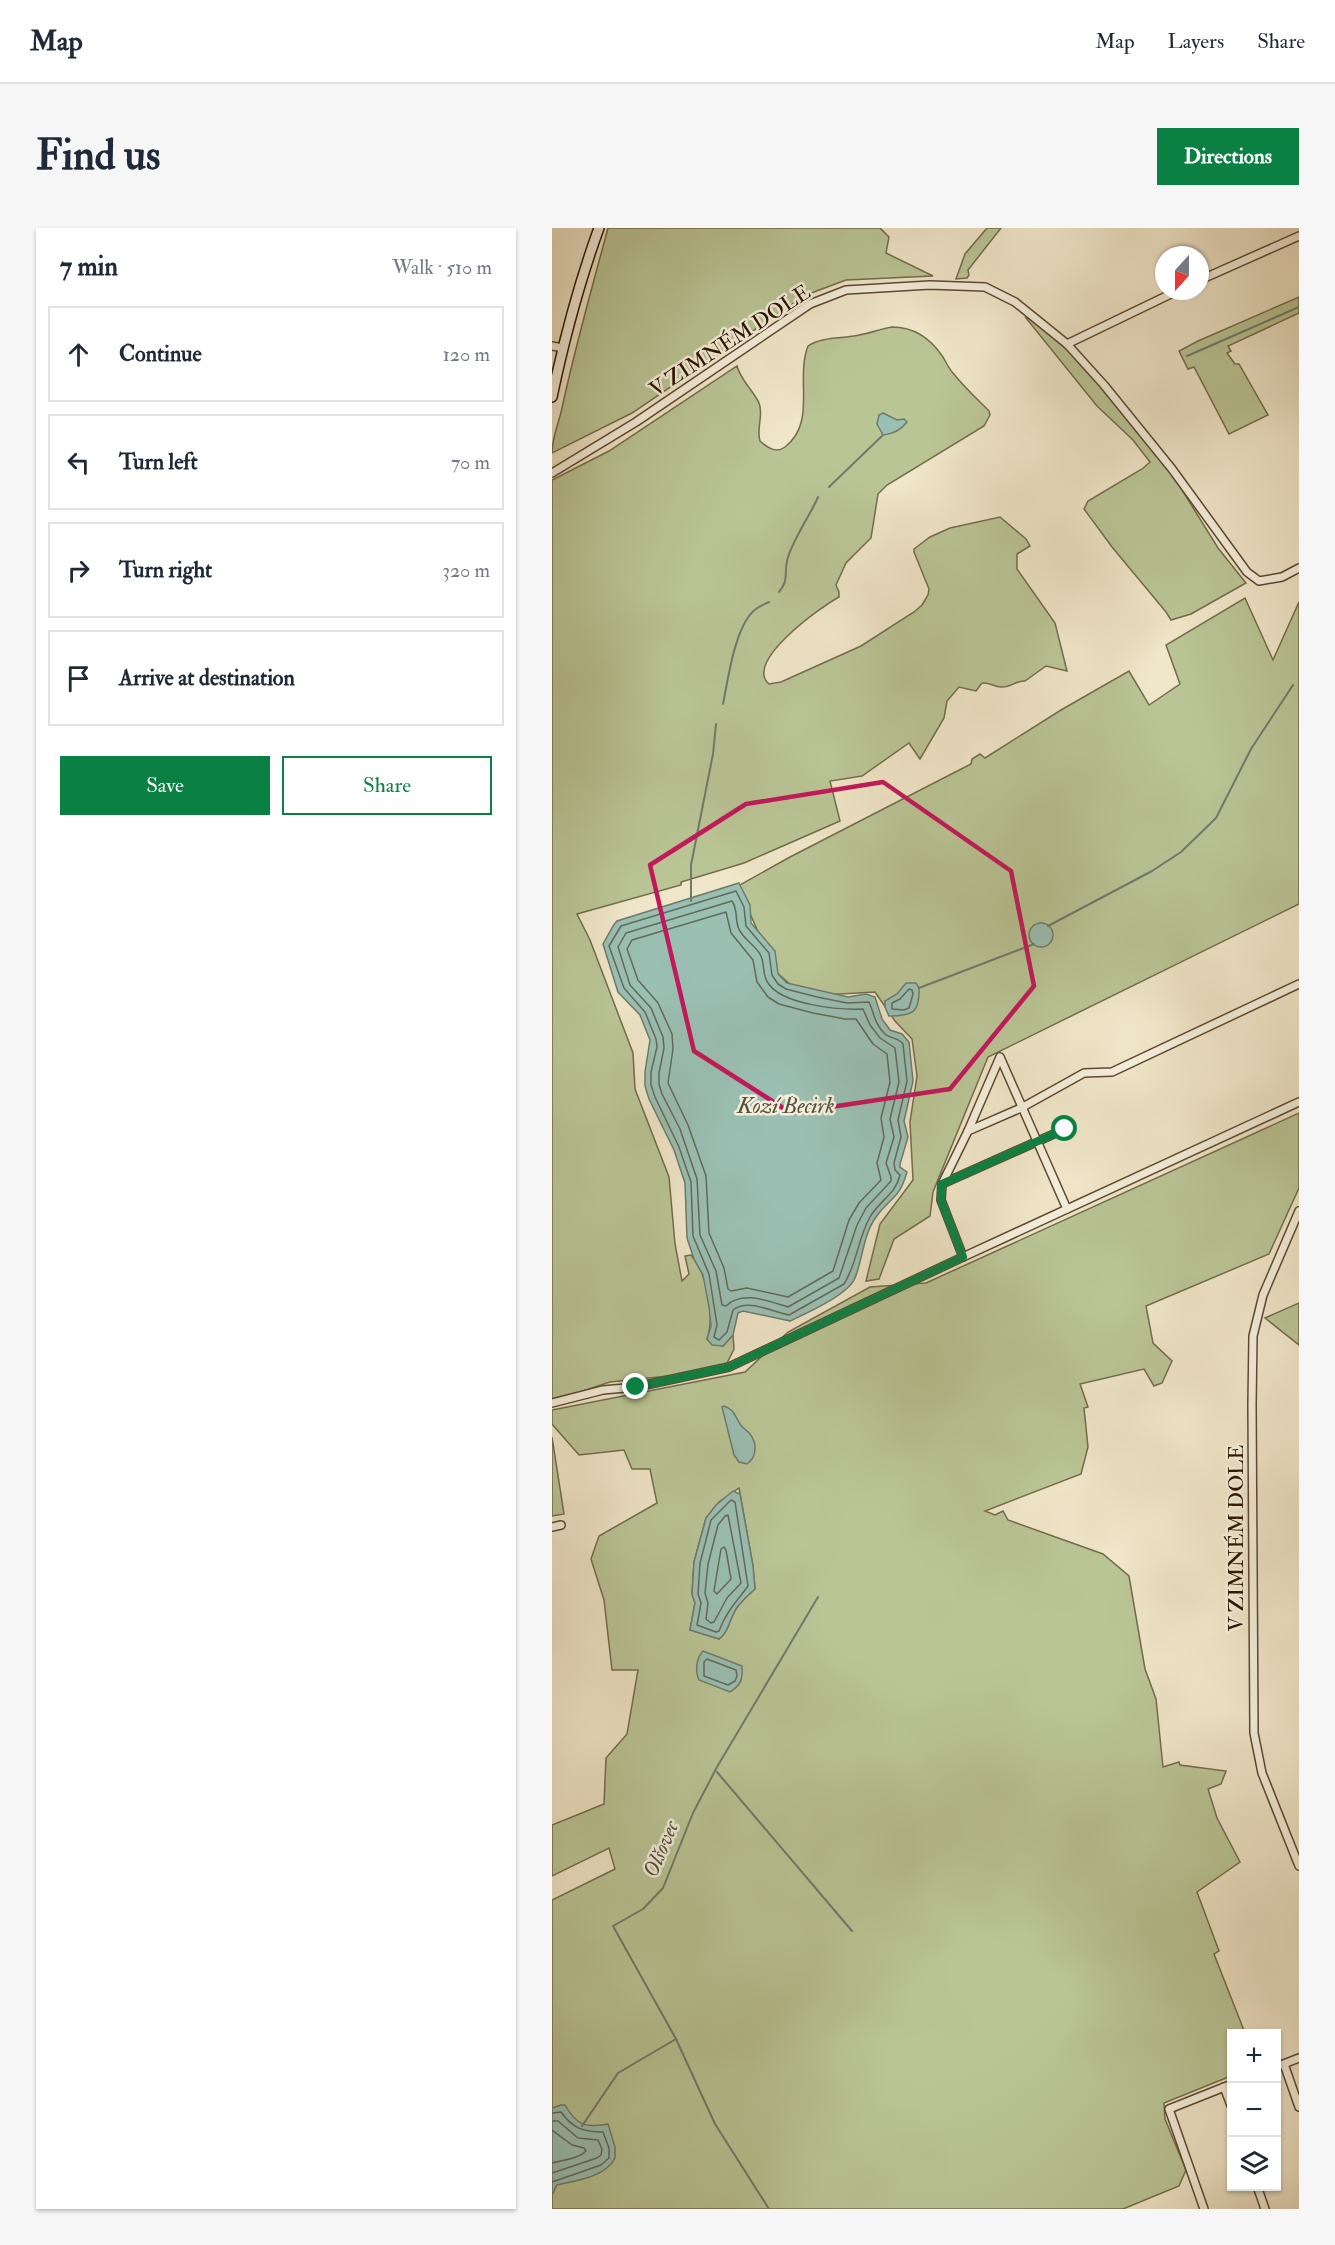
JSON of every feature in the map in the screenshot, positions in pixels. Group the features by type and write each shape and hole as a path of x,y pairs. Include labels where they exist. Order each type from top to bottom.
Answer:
{"street":[{"path":"552,397 562,348 599,228"},
{"path":"1209,276 1299,236"},
{"name":"V ZIMNÉM DOLE","path":"552,473 636,422 810,304 846,290 930,285 985,287 1015,302 1067,344 1104,384 1172,469 1247,572 1259,581 1282,577 1299,568"},
{"path":"1067,344 1158,300"},
{"path":"552,346 562,348"},
{"path":"968,1131 1021,1108 1084,1073 1112,1072 1299,984"},
{"path":"963,1257 941,1200 942,1184 1000,1057 1066,1209"},
{"path":"552,1403 603,1390 636,1387 729,1367 1299,1102"},
{"path":"942,1184 1065,1129"},
{"name":"V ZIMNÉM DOLE","path":"1299,1211 1263,1295 1253,1336 1252,1404 1254,1733 1262,1773 1299,1866"},
{"path":"552,1527 561,1525"},
{"path":"1281,2066 1299,2058"},
{"path":"1281,2068 1299,2107"},
{"path":"1204,2209 1169,2109 1227,2085"},
{"path":"1258,2191 1265,2209"}],"highlighted area":[{"path":"883,782 1011,871 1034,986 950,1089 791,1113 694,1051 650,865 746,804"}],"green space":[{"path":"608,228 880,228 889,237 886,253 933,276 846,280 806,295 632,413 552,453 572,363"},
{"path":"987,228 1001,228 968,270 967,278 956,279 965,254"},
{"path":"1299,297 1299,313 1228,346 1231,351 1227,353 1235,364 1239,364 1268,415 1229,434 1194,367 1188,369 1179,351"},
{"path":"1026,318 1033,319 1070,351 1120,408 1169,469 1218,548 1246,583 1191,614 1171,620 1084,509 1088,501 1150,462 1133,440 1097,406"},
{"path":"892,327 908,329 927,340 943,357 950,370 989,411 990,415 984,426 887,485 878,494 871,538 846,563 836,585 839,597 802,623 775,649 766,663 764,674 769,684 781,682 861,646 914,612 922,605 929,589 914,549 930,537 950,528 1000,517 1026,539 1030,546 1017,554 1017,569 1055,623 1067,671 1046,666 1025,681 1004,687 982,683 976,691 959,687 947,701 944,718 920,759 909,743 862,776 830,781 840,821 744,863 681,882 681,885 577,914 590,940 633,1053 635,1089 669,1177 675,1244 682,1281 689,1274 685,1256 691,1255 706,1284 710,1307 707,1339 723,1346 733,1335 734,1349 726,1365 678,1375 610,1382 552,1401 552,480 609,451 737,366 759,403 760,441 772,449 782,449 795,437 800,425 804,400 803,373 808,346 833,338"},
{"path":"1245,598 1273,660 1299,602 1299,904 988,1057 933,1192 930,1216 894,1239 879,1279 866,1281 880,1224 913,1180 910,1122 917,1076 912,1039 895,1021 875,992 822,995 792,986 775,971 738,886 971,764 972,759 980,754 985,758 1129,671 1149,705 1180,684 1166,645"},
{"path":"1299,1113 1299,1188 1269,1254 1146,1306 1153,1343 1172,1361 1162,1383 1154,1386 1144,1369 1080,1384 1088,1407 1084,1408 1088,1447 1081,1474 985,1511 995,1515 1003,1511 1008,1520 1103,1554 1129,1576 1145,1669 1156,1699 1163,1767 1179,1762 1180,1765 1226,1771 1221,1784 1208,1789 1217,1818 1240,1862 1197,1892 1219,1951 1214,1954 1243,2029 1227,2029 1227,2078 1164,2103 1165,2119 1186,2170 1179,2186 1123,2209 552,2209 552,1900 615,1869 609,1848 552,1876 552,1825 604,1804 606,1758 627,1734 638,1670 612,1670 604,1600 591,1559 599,1536 657,1503 650,1469 632,1469 624,1450 579,1455 552,1424 552,1410 745,1372 788,1332 870,1287 926,1283","holes":["739,1488 755,1589 738,1606 719,1639 690,1630 695,1603 692,1594 694,1562 706,1518 719,1502"]},
{"path":"1299,1303 1299,1345 1265,1318"},
{"path":"552,1437 564,1514 552,1516"}],"water":[{"path":"883,413 907,422 896,431 883,435 877,424 879,415"},
{"name":"Kozí Becirk","path":"739,883 750,905 751,923 775,951 778,974 787,983 848,997 866,994 875,997 882,1019 890,1030 902,1034 909,1042 913,1081 904,1121 908,1137 900,1164 900,1167 907,1172 898,1193 881,1210 872,1224 858,1270 851,1284 826,1303 790,1321 743,1311 738,1313 733,1335 723,1346 712,1345 707,1339 711,1326 709,1307 703,1275 694,1259 687,1238 685,1183 674,1150 645,1086 650,1040 640,1015 618,992 603,944 617,921"},
{"path":"1041,923 1046,924 1052,930 1052,940 1046,946 1041,947 1036,946 1030,940 1029,935 1030,930 1036,924"},
{"path":"906,983 916,983 919,988 916,1008 909,1014 889,1016 885,1001 897,994"},
{"path":"722,1407 732,1411 741,1426 753,1438 755,1450 747,1464 739,1462 734,1455"},
{"path":"733,1491 740,1494 755,1589 738,1606 725,1633 719,1639 690,1630 695,1603 692,1594 694,1562 706,1518 716,1505"},
{"path":"703,1651 742,1666 742,1679 737,1687 730,1692 699,1680 697,1665"},
{"path":"565,2105 583,2124 594,2126 608,2124 615,2147 615,2158 605,2170 597,2174 557,2185 552,2195 552,2108"}],"waterway":[{"path":"1187,356 1299,307"},
{"path":"829,487 883,435"},
{"path":"779,592 785,581 789,554 818,497"},
{"path":"723,704 730,667 743,627 756,609 769,602"},
{"path":"1048,926 1152,871 1181,852 1216,818 1251,749 1293,685"},
{"path":"691,901 691,865 713,754 716,724"},
{"path":"919,988 1034,944"},
{"name":"Olšovec","path":"582,2126 618,2073 676,2039 613,1926 643,1909 663,1888 693,1813 717,1767 818,1597"},
{"path":"717,1772 852,1931"},
{"path":"676,2039 715,2124 769,2209"}],"route":[{"path":"636,1387 729,1367 963,1257 941,1200 942,1184 1065,1129"}]}
